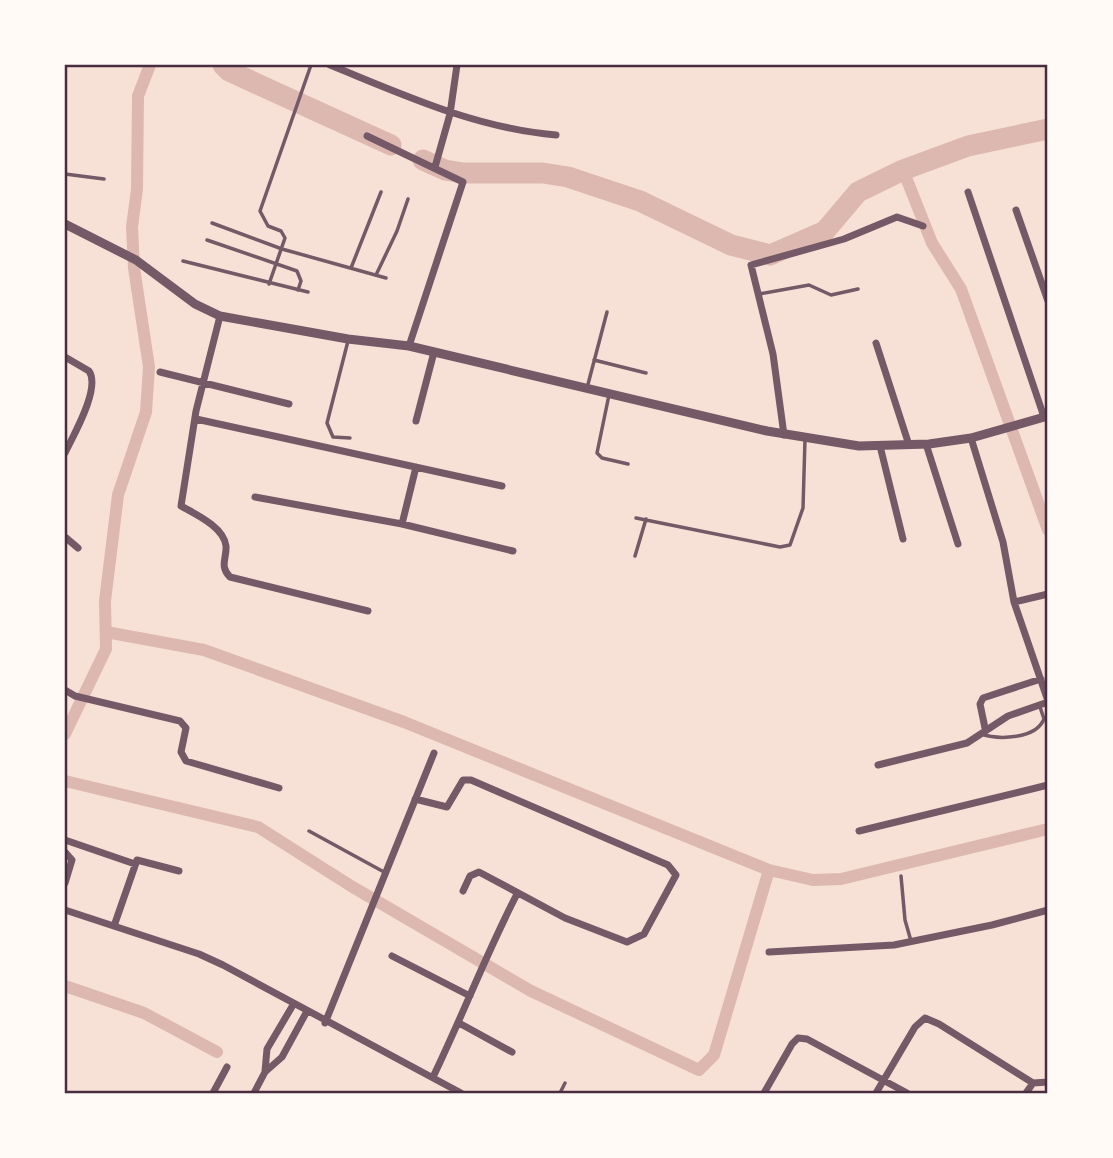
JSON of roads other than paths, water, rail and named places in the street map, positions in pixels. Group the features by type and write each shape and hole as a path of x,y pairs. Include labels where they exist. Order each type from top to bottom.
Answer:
{"street":[{"path":"330,65 450,114 505,129 556,135"},
{"path":"436,164 450,114 457,65"},
{"path":"367,136 436,164 460,178 463,187 409,346"},
{"path":"65,224 96,237 136,260 195,304 220,316 348,339 409,346 587,390 805,439 880,446 909,445 971,438 1046,416 968,192"},
{"path":"1016,210 1045,281 1048,300"},
{"path":"784,435 773,354 750,270 755,261 824,245 897,217 923,226"},
{"path":"220,316 203,383 181,506 198,514 222,537 226,547 225,572 243,581 368,611"},
{"path":"876,343 909,445"},
{"path":"416,421 434,352"},
{"path":"65,357 83,366 92,375 89,400 68,436 65,453"},
{"path":"160,373 289,404"},
{"path":"196,419 502,486"},
{"path":"878,765 967,743 983,731 1048,701 1014,602 1003,542 971,438"},
{"path":"926,444 958,544"},
{"path":"880,446 903,539"},
{"path":"402,523 416,467"},
{"path":"256,497 402,523 513,551"},
{"path":"65,537 78,548"},
{"path":"1014,602 1048,594"},
{"path":"983,731 980,704 983,698 1041,679"},
{"path":"65,690 75,696 180,722 186,728 181,752 186,761 279,788"},
{"path":"325,1023 434,753"},
{"path":"415,799 447,807 463,780 471,780 668,865 676,875 644,934 627,942 565,918 479,872 470,876 463,891"},
{"path":"859,831 1048,785"},
{"path":"65,840 135,864"},
{"path":"65,852 72,860 65,883"},
{"path":"114,926 135,864 141,860 179,871"},
{"path":"433,1077 459,1023 485,957 517,894"},
{"path":"65,910 199,954 461,1093"},
{"path":"769,953 911,941 1048,910"},
{"path":"392,956 470,996"},
{"path":"265,1072 267,1049 293,1005"},
{"path":"254,1093 265,1072 282,1057 306,1013"},
{"path":"876,1093 915,1027 925,1018 1033,1083 1048,1082"},
{"path":"459,1023 512,1052"},
{"path":"764,1093 798,1038 807,1038 907,1093"},
{"path":"213,1093 227,1067"},
{"path":"1026,1093 1033,1083"}],"lane":[{"path":"269,284 282,249 284,234 268,226 260,211 301,88 312,65"},
{"path":"65,174 104,179"},
{"path":"351,268 381,192"},
{"path":"376,275 397,231 408,199"},
{"path":"212,223 282,249 386,278"},
{"path":"207,240 297,271 301,275 298,290"},
{"path":"183,261 308,292"},
{"path":"757,294 809,285 831,296 858,289"},
{"path":"587,390 607,312"},
{"path":"348,339 327,423 333,437 350,438"},
{"path":"594,360 646,373"},
{"path":"609,395 597,453 602,458 628,464"},
{"path":"636,518 780,547 790,545 803,508 805,439"},
{"path":"635,556 646,519"},
{"path":"983,731 1000,739 1035,730 1044,719 1040,705"},
{"path":"309,831 386,873"},
{"path":"901,876 905,920 911,941"},
{"path":"561,1093 565,1083"}],"waterway":[{"path":"65,734 106,649 105,601 118,495 146,412 149,367 134,268 132,227 137,189 138,96 150,65"},
{"path":"223,65 229,71 391,145"},
{"path":"423,160 445,170 463,173 543,173 568,177 640,201 731,245 770,255 825,231 858,192 903,170 968,146 1048,129"},
{"path":"903,170 932,243 961,289 1048,530"},
{"path":"106,632 204,650 404,722 769,870 813,880 841,879 1048,829"},
{"path":"65,781 258,827 351,886 531,991 699,1070 714,1055 769,870"},
{"path":"65,986 144,1013 217,1052"}]}
